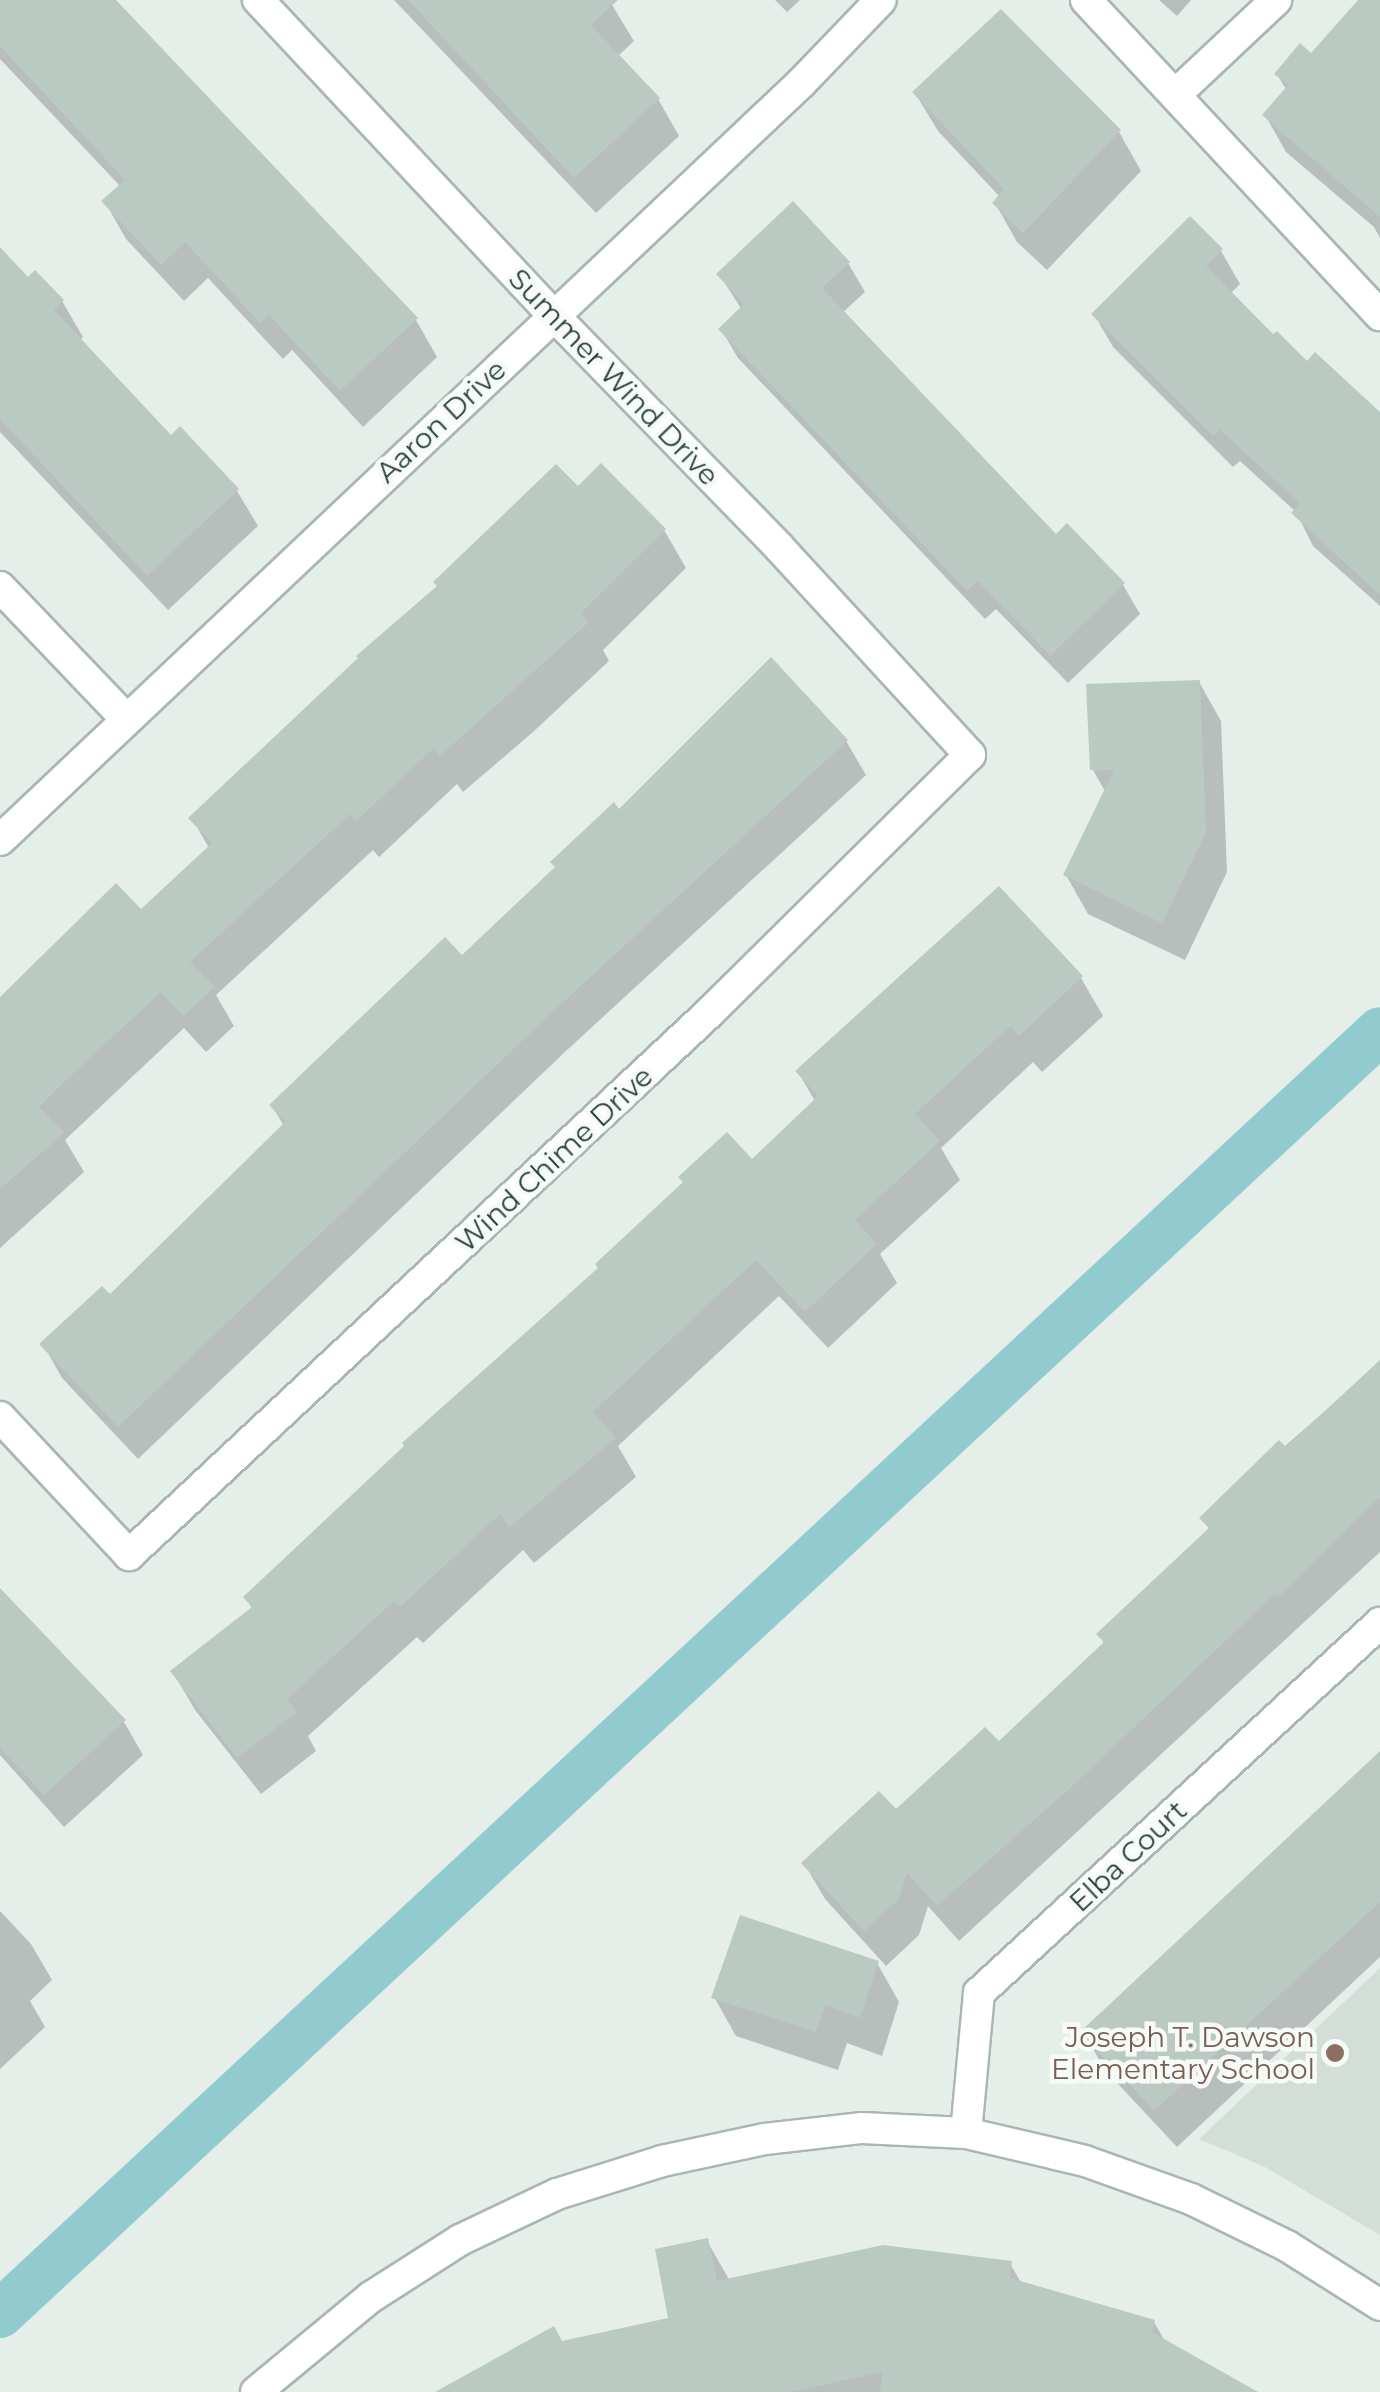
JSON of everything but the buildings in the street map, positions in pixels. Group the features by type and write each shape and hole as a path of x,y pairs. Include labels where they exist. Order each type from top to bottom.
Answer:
{"street":[{"name":"Summer Wind Drive","path":"258,0 553,316 779,547 970,754"},
{"name":"Aaron Drive","path":"0,840 801,83 881,0"},
{"path":"1086,0 1380,315"},
{"path":"1174,95 1276,0"},
{"path":"0,588 126,719"},
{"name":"Wind Chime Drive","path":"0,1417 129,1555 709,1013 970,754"},
{"name":"Elba Court","path":"966,2133 979,1993 1380,1622"},
{"path":"256,2392 371,2297 460,2240 557,2194 662,2160 765,2139 862,2128 966,2133 1085,2161 1190,2198 1287,2246 1380,2306"}],"shaded area":[{"name":"Joseph T. Dawson Elementary School","path":"1380,1968 1380,2235 1265,2167 1199,2139"}],"waterway":[{"path":"0,2314 1380,1031"}],"place":[{"name":"Joseph T. Dawson Elementary School","path":"1335,2053"}]}
